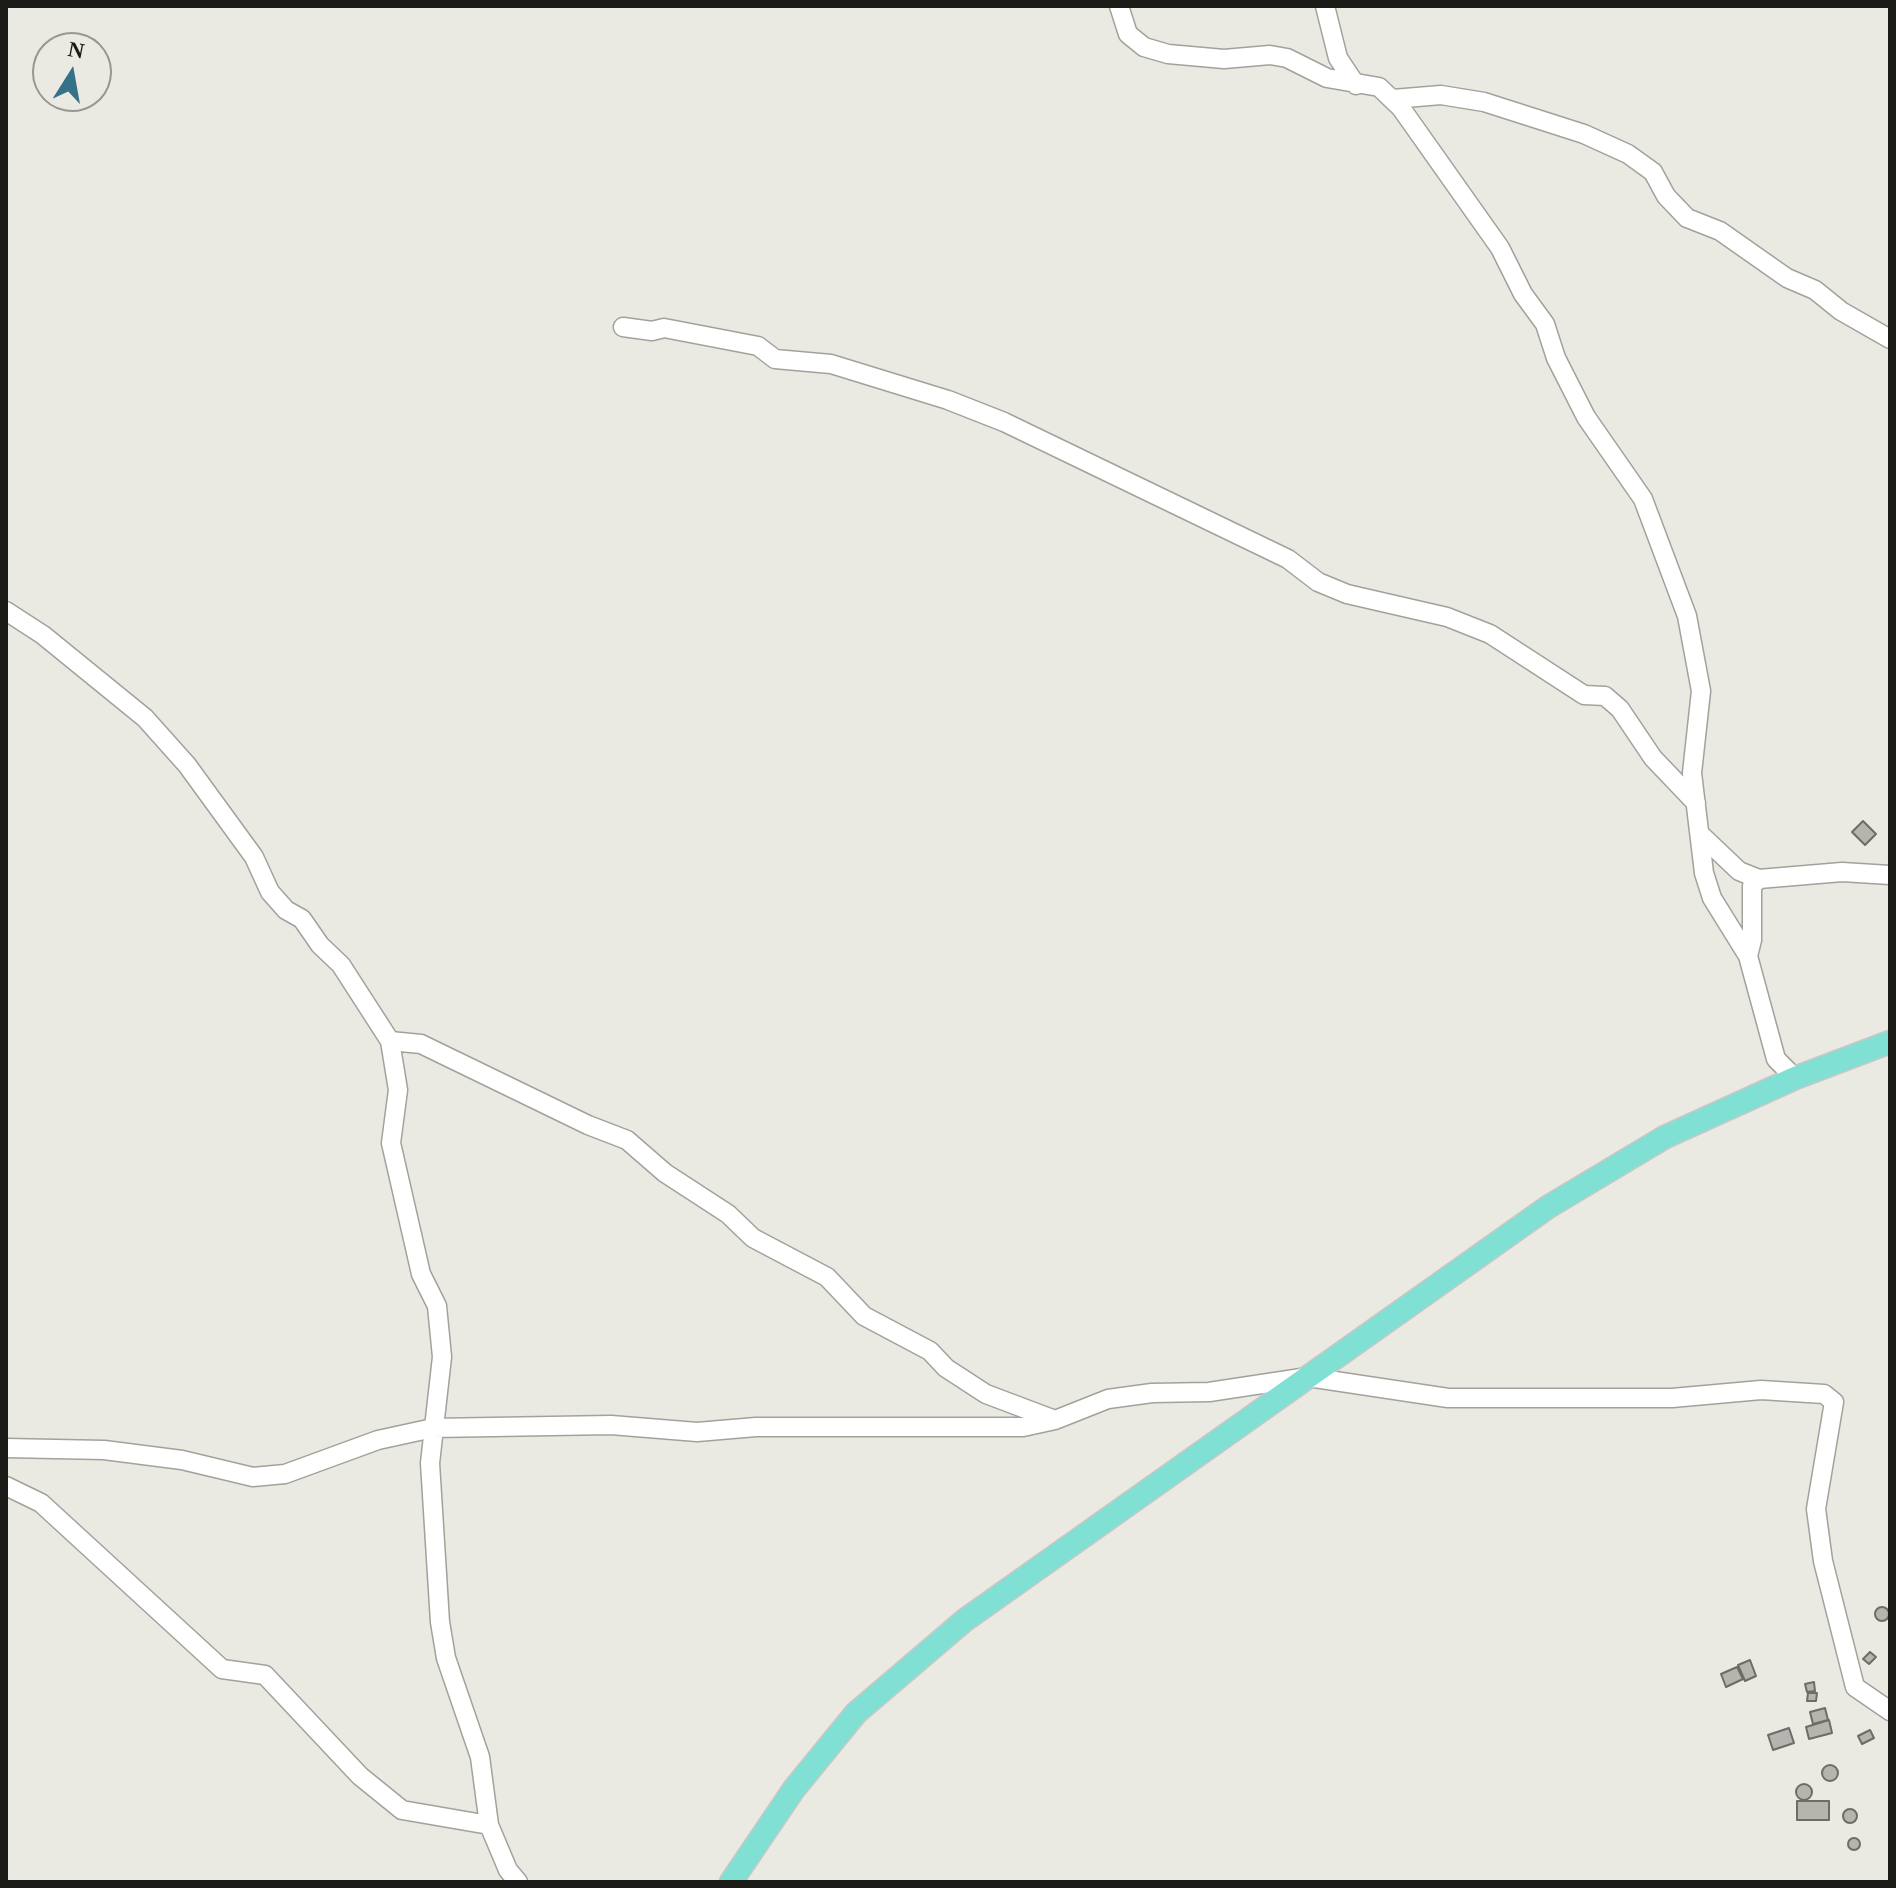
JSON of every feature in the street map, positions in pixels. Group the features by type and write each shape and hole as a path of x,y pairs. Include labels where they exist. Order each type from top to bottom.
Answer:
{"main road":[{"path":"731,1882 794,1789 856,1713 965,1620 1548,1207 1665,1137 1795,1078 1890,1042"}],"street":[{"path":"1119,6 1128,34 1144,47 1168,54 1224,59 1270,55 1287,58 1327,78 1379,87 1393,99 1470,201 1500,248 1523,294 1545,324 1556,358 1586,417 1649,513 1694,639 1701,691 1692,773 1704,873 1712,898 1748,956 1776,1059 1795,1078"},
{"path":"1325,6 1338,58 1356,85"},
{"path":"1393,99 1441,95 1484,102 1584,134 1628,154 1653,172 1666,196 1687,218 1720,231 1787,278 1815,290 1841,311 1890,339"},
{"path":"623,327 652,331 664,328 758,346 775,359 831,364 948,400 1014,427 1288,559 1318,582 1347,594 1447,617 1490,634 1584,695 1605,696 1620,709 1653,758 1696,803"},
{"path":"6,611 43,635 161,735 204,785 254,857 277,900 286,910 302,919 320,945 341,965 390,1041 398,1090 391,1143 421,1274 437,1306 442,1357 430,1476 440,1622 446,1658 480,1757 489,1825 508,1870 518,1882"},
{"path":"1700,834 1739,871 1759,879 1842,872 1890,875"},
{"path":"1748,956 1752,940 1752,886 1759,879"},
{"path":"390,1041 421,1044 588,1125 627,1140 665,1173 728,1214 753,1238 837,1285 864,1316 930,1351 946,1368 986,1394 1055,1420"},
{"path":"6,1448 104,1450 182,1460 253,1477 285,1474 378,1440 433,1428 611,1425 697,1432 756,1427 1023,1427 1055,1420 1108,1399 1152,1393 1209,1392 1308,1377 1448,1398 1672,1398 1761,1390 1824,1394 1834,1402 1816,1509 1823,1561 1855,1687 1890,1711"},
{"path":"6,1486 41,1503 222,1669 265,1675 360,1776 402,1810 489,1825"}],"building":[{"path":"1863,821 1876,834 1865,845 1852,832"},
{"path":"1882,1607 1889,1614 1882,1621 1875,1614"},
{"path":"1870,1652 1876,1657 1869,1664 1863,1659"},
{"path":"1750,1660 1756,1676 1745,1681 1738,1665"},
{"path":"1737,1667 1743,1679 1726,1687 1721,1674"},
{"path":"1814,1682 1815,1691 1807,1692 1805,1684"},
{"path":"1808,1693 1817,1693 1816,1701 1807,1701"},
{"path":"1825,1708 1828,1720 1813,1724 1810,1712"},
{"path":"1829,1720 1832,1733 1809,1739 1806,1727"},
{"path":"1789,1728 1794,1743 1773,1750 1768,1735"},
{"path":"1870,1730 1874,1738 1862,1744 1858,1736"},
{"path":"1827,1765 1833,1765 1838,1773 1836,1779 1827,1781 1822,1776 1822,1770"},
{"path":"1804,1784 1812,1792 1804,1800 1796,1792"},
{"path":"1797,1801 1829,1801 1829,1820 1797,1820"},
{"path":"1850,1809 1857,1816 1850,1823 1843,1816"},
{"path":"1849,1839 1859,1839 1859,1849 1849,1849"}]}
